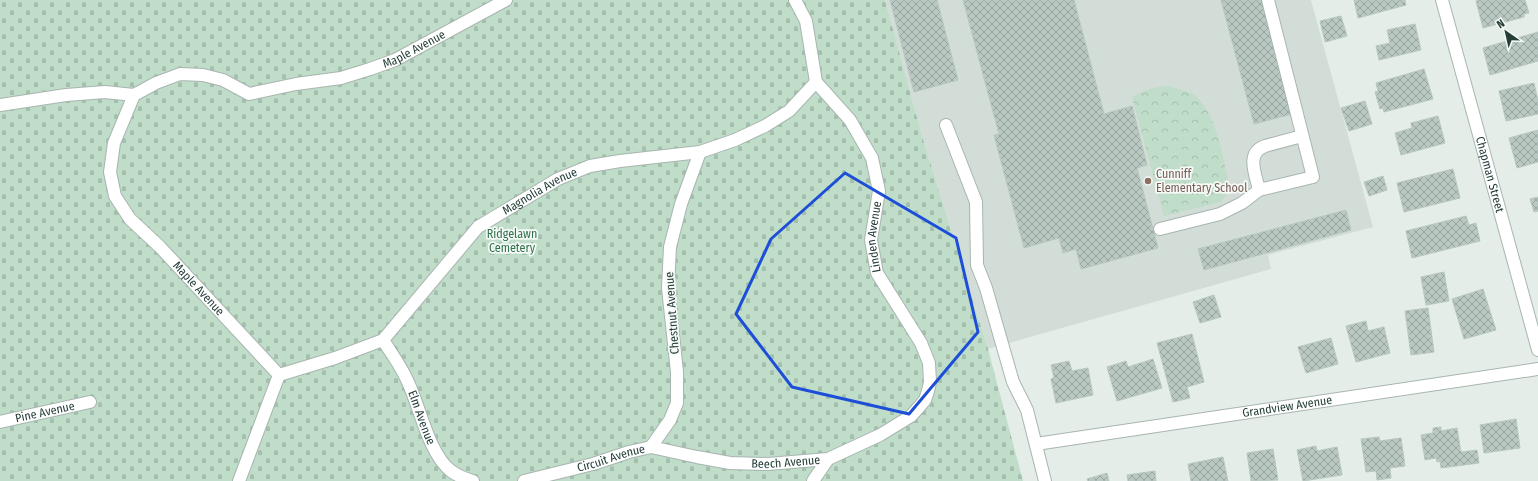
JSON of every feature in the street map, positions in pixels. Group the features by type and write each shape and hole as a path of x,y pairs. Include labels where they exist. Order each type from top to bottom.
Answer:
{"street":[{"name":"Maple Avenue","path":"279,375 160,247 130,219 115,196 110,172 114,143 134,95 156,82 180,74 203,75 223,80 249,94 296,84 341,78 395,60 506,0"},
{"path":"795,0 806,21 816,82"},
{"path":"1160,229 1220,214 1242,203 1259,190 1313,176 1268,0"},
{"name":"Chapman Street","path":"1442,0 1538,350"},
{"name":"Magnolia Avenue","path":"279,375 335,358 383,340 478,227 558,179 590,166 620,160 700,152 735,140 765,126 789,111 816,82"},
{"name":"Linden Avenue","path":"816,82 850,120 872,158 879,191 871,240 877,273 921,343 926,353 930,372 928,391 925,400 911,416"},
{"path":"0,106 66,95 105,92 134,95"},
{"path":"946,125 976,202 977,265 986,288 1013,382 1025,404 1045,481"},
{"path":"1259,190 1252,161 1254,153 1260,147 1302,136"},
{"name":"Chestnut Avenue","path":"651,447 670,420 677,403 677,372 668,288 670,247 681,204 700,152"},
{"name":"Elm Avenue","path":"383,340 407,379 431,443 442,461 450,470 462,478 474,481"},
{"name":"Grandview Avenue","path":"1036,444 1538,369"},
{"path":"239,481 279,375"},
{"name":"Pine Avenue","path":"0,422 90,402"},
{"name":"Beech Avenue","path":"651,447 730,463 768,464 828,459 880,435 911,416"},
{"name":"Circuit Avenue","path":"524,481 593,464 629,452 651,447"},
{"path":"813,481 828,459"}],"highlighted area":[{"path":"845,173 956,238 978,332 909,414 792,387 736,314 771,239"}],"shaded area":[{"name":"Cunniff Elementary School","path":"885,0 1311,0 1373,227 1268,255 1271,269 988,349 922,136"}],"green space":[{"name":"Ridgelawn Cemetery","path":"0,0 885,0 922,136 988,349 1023,481 0,481"},
{"path":"1167,86 1184,90 1194,95 1202,103 1209,114 1222,152 1230,189 1221,202 1164,216 1132,97 1149,89"}],"building":[{"path":"890,0 937,0 958,80 914,92"},
{"path":"963,0 1074,0 1104,114 1132,106 1147,165 1137,168 1158,248 1081,269 1076,249 1063,253 1059,238 1024,248 994,135 999,134"},
{"path":"1221,0 1262,0 1292,114 1254,124"},
{"path":"1354,0 1405,0 1406,5 1358,18"},
{"path":"1525,0 1529,13 1524,14 1524,17 1483,28 1476,1"},
{"path":"1341,16 1347,36 1325,42 1320,21"},
{"path":"1415,24 1421,50 1379,60 1376,46 1390,43 1387,30"},
{"path":"1538,32 1538,61 1490,75 1483,48"},
{"path":"1424,69 1433,99 1384,112 1383,108 1380,109 1375,92 1378,91 1376,83"},
{"path":"1534,83 1538,101 1538,114 1506,121 1499,91"},
{"path":"1365,101 1372,124 1349,131 1341,108"},
{"path":"1438,116 1445,143 1401,155 1395,133 1412,128 1411,123"},
{"path":"1538,130 1538,162 1517,168 1509,138"},
{"path":"1453,169 1460,198 1404,212 1397,183"},
{"path":"1383,176 1387,190 1369,196 1364,182"},
{"path":"1538,197 1538,211 1534,212 1530,199"},
{"path":"1346,210 1351,230 1204,270 1198,249"},
{"path":"1466,216 1469,225 1476,223 1480,241 1412,258 1406,231"},
{"path":"1444,272 1449,301 1426,305 1421,277"},
{"path":"1483,289 1496,330 1464,339 1452,299"},
{"path":"1214,295 1221,317 1200,323 1193,302"},
{"path":"1428,308 1434,352 1411,355 1405,311"},
{"path":"1366,321 1368,331 1384,327 1390,353 1356,362 1346,326"},
{"path":"1192,334 1204,382 1187,387 1190,398 1173,402 1157,343"},
{"path":"1331,338 1338,364 1306,373 1298,347"},
{"path":"1153,359 1162,388 1117,401 1107,367 1126,361 1128,367"},
{"path":"1069,361 1072,371 1088,368 1093,395 1056,403 1051,379 1054,378 1051,365"},
{"path":"1516,419 1520,448 1484,453 1480,425"},
{"path":"1441,427 1441,431 1457,428 1461,452 1477,450 1479,463 1441,468 1440,461 1437,462 1436,458 1425,460 1421,435 1433,433 1433,428"},
{"path":"1379,437 1380,441 1401,438 1405,466 1390,468 1391,478 1377,480 1376,471 1366,472 1361,439"},
{"path":"1316,446 1317,451 1337,447 1342,475 1303,481 1297,450"},
{"path":"1273,449 1278,480 1251,481 1247,453"},
{"path":"1223,457 1228,481 1191,481 1188,464"},
{"path":"1155,471 1156,481 1128,481 1127,475"},
{"path":"1107,473 1109,481 1088,481 1087,479"}],"place":[{"name":"Cunniff Elementary School","path":"1148,181"}]}
